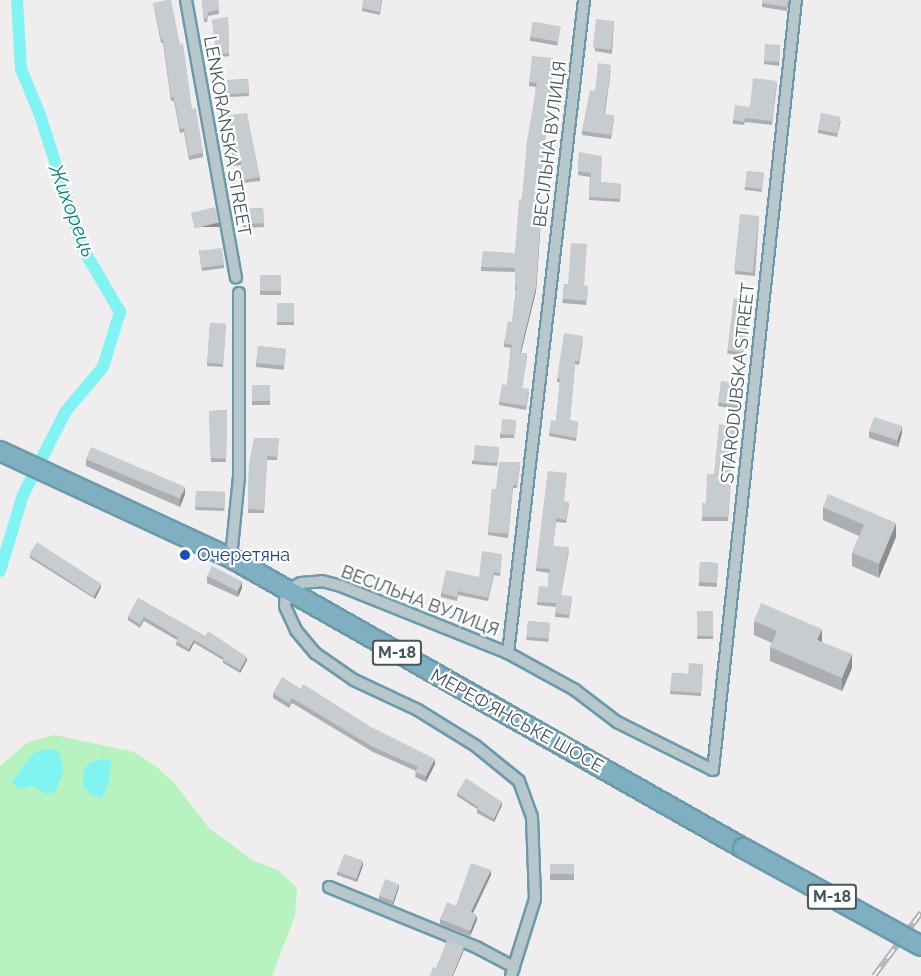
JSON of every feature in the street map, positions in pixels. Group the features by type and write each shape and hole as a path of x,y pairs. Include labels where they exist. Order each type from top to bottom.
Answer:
{"highway":[{"name":"МЕРЕФ’ЯНСЬКЕ ШОСЕ","path":"0,451 231,558 743,848 921,946"}],"street":[{"name":"LENKORANSKA STREET","path":"186,0 236,278"},
{"name":"ВЕСІЛЬНА ВУЛИЦЯ","path":"286,591 301,583 322,582 341,586 508,653 584,0"},
{"name":"STARODUBSKA STREET","path":"508,653 575,690 617,722 713,770 795,0"},
{"path":"231,558 239,477 239,293"},
{"path":"286,591 285,606 296,630 315,653 354,680 418,710 476,746 519,782 532,817 535,899 513,971 476,947 329,887"}],"green space":[{"path":"55,735 134,752 157,767 176,785 209,828 254,861 278,870 297,888 295,916 272,976 0,976 0,766 28,742"}],"water":[{"path":"57,749 61,757 63,773 55,792 46,794 33,786 18,789 12,782 24,765 35,752"},
{"path":"103,759 111,761 109,781 102,798 90,794 83,786 84,769 91,762"}],"building":[{"path":"171,0 180,44 183,43 192,109 196,108 203,153 189,156 184,128 180,129 174,97 171,97 163,39 161,39 153,3"},
{"path":"202,0 218,0 219,10 208,12 207,19 204,18"},
{"path":"363,0 381,0 380,12 362,8"},
{"path":"762,0 788,0 787,7 762,3"},
{"path":"228,17 229,53 217,55 212,20"},
{"path":"596,19 614,21 611,50 593,48"},
{"path":"533,22 561,27 558,42 530,37"},
{"path":"765,44 780,45 779,62 764,61"},
{"path":"532,56 553,58 538,199 542,199 536,287 520,353 527,353 522,388 529,389 526,406 499,402 502,384 507,385 512,345 504,343 508,321 512,322 517,287 515,287 515,268 481,267 483,251 515,253 519,199 522,199 527,141 537,83 529,82"},
{"path":"598,63 611,65 604,114 614,115 611,135 582,131 590,90 595,91"},
{"path":"753,78 777,81 772,121 745,118 744,122 733,120 735,105 750,107"},
{"path":"248,79 249,93 224,95 223,81"},
{"path":"247,113 260,177 243,180 241,161 234,162 231,144 234,143 228,115"},
{"path":"821,113 841,117 837,134 818,130"},
{"path":"579,152 602,156 601,182 621,184 620,199 589,197 591,173 578,171"},
{"path":"747,171 764,173 762,189 745,187"},
{"path":"215,207 219,223 195,229 191,213"},
{"path":"263,208 264,223 243,224 242,209"},
{"path":"740,214 759,216 753,273 734,271"},
{"path":"571,243 587,244 584,286 588,286 587,301 563,299 564,284 568,285"},
{"path":"222,248 224,265 201,268 199,251"},
{"path":"260,275 281,275 281,291 260,291"},
{"path":"734,298 750,300 743,353 728,351"},
{"path":"277,303 294,303 294,322 277,322"},
{"path":"210,323 226,324 223,364 207,363"},
{"path":"564,333 583,336 579,361 575,361 570,420 578,422 576,438 549,433 551,420 556,421 560,379 557,379"},
{"path":"258,346 286,349 284,366 256,363"},
{"path":"721,381 742,384 739,406 718,403"},
{"path":"252,385 270,385 270,401 252,401"},
{"path":"227,410 226,459 211,458 209,411"},
{"path":"874,417 902,426 897,440 869,431"},
{"path":"502,419 516,420 515,435 501,434"},
{"path":"719,424 735,427 728,517 702,517 702,503 706,503 707,474 714,474"},
{"path":"254,438 279,438 277,457 267,456 264,510 248,509 249,464"},
{"path":"475,445 499,447 498,463 474,461"},
{"path":"91,447 185,487 180,499 86,459"},
{"path":"499,462 520,462 517,485 513,485 508,534 488,532 492,489 496,489"},
{"path":"548,471 567,473 564,501 569,502 566,520 556,518 553,546 569,547 561,595 572,596 569,615 555,613 556,603 537,602 539,586 548,587 550,569 536,568"},
{"path":"196,491 225,492 224,508 195,507"},
{"path":"828,494 896,523 879,564 852,553 864,525 823,507"},
{"path":"37,542 102,584 93,597 29,555"},
{"path":"482,551 502,554 500,573 494,572 488,598 458,591 457,597 441,593 446,570 479,577"},
{"path":"700,562 718,563 717,583 699,582"},
{"path":"212,566 242,581 237,591 207,576"},
{"path":"138,598 205,636 208,631 247,657 240,670 194,640 189,649 176,641 178,637 144,617 140,624 128,617"},
{"path":"761,603 822,629 817,640 852,654 842,678 770,647 777,631 754,621"},
{"path":"697,611 713,611 713,636 697,636"},
{"path":"528,621 550,623 549,639 527,637"},
{"path":"689,663 703,664 701,693 670,691 672,673 688,674"},
{"path":"282,677 301,689 303,684 371,727 435,759 426,776 415,772 418,767 373,747 292,698 289,703 273,693"},
{"path":"466,778 502,802 494,819 457,793"},
{"path":"344,854 363,861 356,879 338,872"},
{"path":"471,863 491,870 471,912 477,915 470,931 440,919 447,902 456,906"},
{"path":"550,864 574,864 574,874 550,874"},
{"path":"385,879 399,884 393,901 379,896"},
{"path":"447,940 464,947 452,976 430,976 433,967 436,968"}],"waterway":[{"name":"Жихорець","path":"0,571 23,495 66,411 103,367 120,312 83,249 40,115 21,69 17,0"}],"railway":[{"path":"874,976 921,913"}],"place":[{"name":"Очеретяна","path":"185,555"}]}
